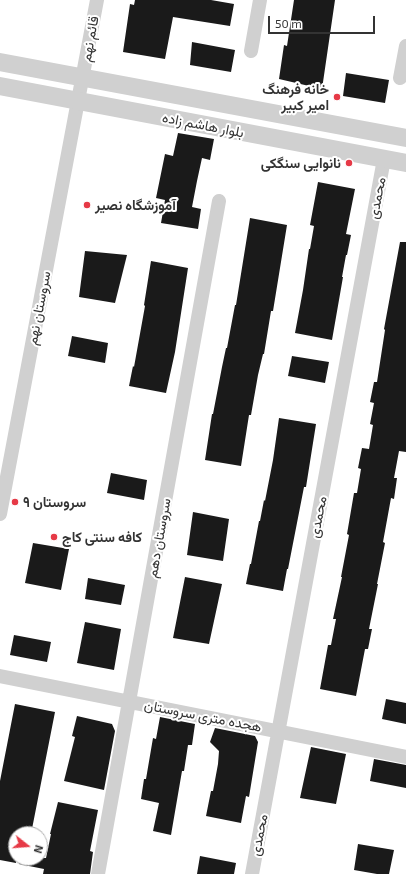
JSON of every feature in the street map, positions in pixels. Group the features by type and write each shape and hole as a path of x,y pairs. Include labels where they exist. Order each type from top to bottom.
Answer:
{"street":[{"name":"قائم نهم","path":"78,101 97,0"},
{"path":"250,51 260,0"},
{"path":"400,78 406,46"},
{"name":"بلوار هاشم زاده","path":"0,62 406,138"},
{"name":"بلوار هاشم زاده","path":"0,86 406,163"},
{"name":"سروستان نهم","path":"0,514 78,101"},
{"name":"محمدی","path":"252,874 384,159"},
{"name":"سروستان دهم","path":"98,874 219,201"},
{"name":"هجده متری سروستان","path":"0,676 406,757"}],"building":[{"path":"135,0 211,0 234,4 230,26 173,17 165,59 123,52 130,4 134,5"},
{"path":"294,0 335,0 322,89 279,79 284,45 287,46"},
{"path":"192,42 235,50 231,72 190,65"},
{"path":"346,73 389,80 385,103 343,96"},
{"path":"178,133 214,139 210,160 202,158 192,207 201,209 198,229 161,223 165,200 156,198 165,154 173,156"},
{"path":"318,182 355,189 346,234 351,235 342,277 332,340 295,333 314,226 310,225"},
{"path":"250,218 287,225 273,311 271,311 264,354 258,375 251,415 249,415 241,466 205,460 212,414 236,305"},
{"path":"400,242 406,242 406,452 399,451 394,478 397,478 394,499 391,498 383,542 385,543 369,629 372,629 368,649 365,649 356,696 320,689 328,645 331,645 336,619 333,619 349,535 347,534 354,493 357,493 361,469 358,468 362,448 369,449 373,425 370,424 374,403 370,402 374,382 377,382 384,329"},
{"path":"85,251 127,255 115,303 79,297"},
{"path":"151,261 188,268 175,352 166,393 129,386 145,306"},
{"path":"72,336 108,343 105,363 68,356"},
{"path":"292,356 329,362 325,383 288,376"},
{"path":"279,418 316,424 306,487 304,487 283,591 246,584 264,500 265,501"},
{"path":"111,473 147,480 144,500 107,493"},
{"path":"193,512 229,519 223,561 187,555"},
{"path":"33,543 69,549 61,590 25,583"},
{"path":"185,577 222,584 209,644 173,638"},
{"path":"88,578 125,585 121,605 85,599"},
{"path":"85,622 121,629 114,670 77,663"},
{"path":"14,635 51,642 47,662 10,655"},
{"path":"386,699 406,703 406,724 382,719"},
{"path":"15,704 55,712 33,826 8,826 8,862 0,860 0,781"},
{"path":"77,716 112,724 115,731 104,790 64,781 75,737 72,736"},
{"path":"160,717 195,724 192,745 188,745 184,771 182,771 171,835 153,831 159,803 141,799 153,738 156,739"},
{"path":"215,728 255,736 258,742 249,797 246,796 241,823 206,816 218,764 219,751 210,742"},
{"path":"311,747 346,754 336,804 300,798"},
{"path":"374,759 406,765 406,788 370,781"},
{"path":"58,802 98,810 90,851 93,852 90,874 43,874 44,869 29,866 48,866 50,834"},
{"path":"358,844 394,850 389,874 377,874 354,870"},
{"path":"200,856 236,863 234,874 197,874"}],"place":[{"name":"خانه فرهنگ امیر کبیر","path":"337,97"},
{"name":"نانوایی سنگکی","path":"349,163"},
{"name":"آموزشگاه نصیر","path":"87,205"},
{"name":"سروستان ٩","path":"15,502"},
{"name":"کافه سنتی کاج","path":"54,537"}]}
